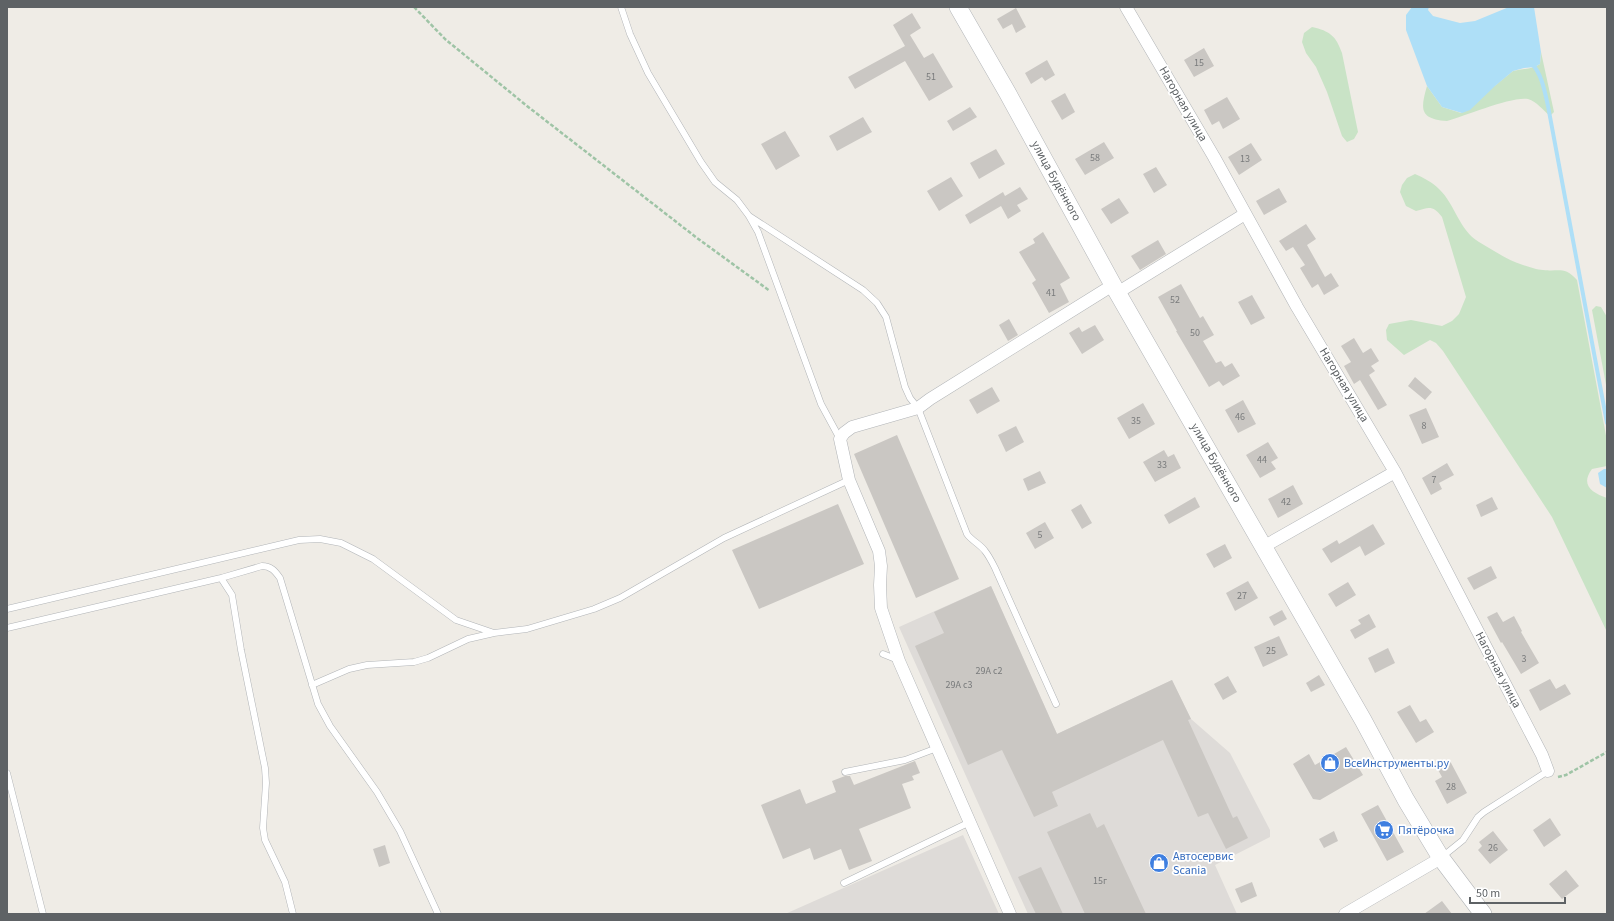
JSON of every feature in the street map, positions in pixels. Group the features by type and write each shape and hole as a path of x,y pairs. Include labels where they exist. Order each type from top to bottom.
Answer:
{"main road":[{"name":"улица Будённого","path":"958,7 1008,92 1115,289 1363,720 1406,800 1441,858 1483,914"}],"street":[{"name":"Нагорная улица","path":"1126,7 1214,157 1297,306 1395,472 1542,755 1548,771"},
{"path":"1010,914 899,661 881,608 881,566 879,551 850,480 840,439 844,433 852,427 918,408 930,399 1115,289 1245,214"},
{"path":"1263,547 1395,472"},
{"path":"1345,914 1441,858"}],"lane":[{"path":"621,7 630,34 648,73 701,162 715,182 737,200 750,216 758,232 822,404 840,439"},
{"path":"750,216 863,290 878,303 886,317 905,387 910,398 918,408 967,534 986,551 995,568 1056,704"},
{"path":"312,685 349,669 367,665 421,660 468,639 494,633 527,629 594,609 620,598 724,538 850,480"},
{"path":"7,609 300,540 320,539 341,543 374,559 456,620 494,633"},
{"path":"7,628 221,578 262,566 268,566 280,578 318,704 330,726 378,792 400,831 438,914"},
{"path":"221,578 232,595 241,650 265,768 266,783 263,828 265,840 285,882 293,914"},
{"path":"883,654 899,661"},
{"path":"845,772 905,760 937,748"},
{"path":"1441,858 1463,840 1478,817 1484,812 1548,771"},
{"path":"7,773 43,914"},
{"path":"844,883 970,822"}],"path":[{"path":"414,7 445,39 527,106 697,238 783,300"},
{"path":"1548,771 1555,778 1566,775 1607,752"}],"shaded area":[{"path":"991,586 1057,734 1172,680 1191,719 1230,753 1270,830 1270,837 1215,865 1237,914 1028,914 899,627"},
{"path":"963,835 999,914 785,914"}],"green space":[{"path":"1312,27 1323,30 1332,35 1342,53 1358,132 1354,139 1347,142 1342,136 1327,92 1316,67 1306,53 1302,42 1304,33"},
{"path":"1541,52 1554,112 1550,116 1537,104 1528,99 1511,100 1447,121 1432,118 1424,112 1423,101 1427,86 1442,107 1461,113 1513,71 1531,68 1540,64"},
{"path":"1415,174 1428,180 1439,189 1467,231 1479,242 1500,255 1517,263 1538,270 1562,270 1569,273 1577,280 1607,441 1607,466 1592,469 1587,480 1589,488 1592,491 1607,498 1607,632 1552,517 1443,351 1436,343 1430,340 1404,355 1387,340 1386,330 1389,324 1411,320 1442,326 1452,321 1459,314 1466,297 1442,217 1436,210 1430,208 1416,211 1406,206 1400,192 1402,185 1407,178"},
{"path":"1596,306 1601,307 1607,317 1607,390 1592,310"}],"water":[{"path":"1412,7 1429,7 1428,10 1433,16 1460,23 1475,21 1509,7 1534,7 1541,52 1540,64 1535,67 1513,71 1470,110 1462,113 1442,107 1427,86 1406,30 1406,15"},
{"path":"1604,469 1607,469 1607,488 1600,484 1598,473"}],"building":[{"path":"1016,8 1026,27 1016,33 1012,24 1003,29 997,19"},
{"path":"912,13 921,28 910,35 924,58 933,53 953,87 929,101 905,61 855,89 848,77 905,46 893,25"},
{"path":"1204,48 1214,66 1194,77 1184,60"},
{"path":"1047,60 1055,75 1045,81 1042,77 1031,84 1025,73"},
{"path":"1065,93 1075,112 1062,120 1051,101"},
{"path":"1227,97 1240,119 1223,129 1219,121 1212,125 1204,110"},
{"path":"970,107 977,117 953,131 947,121"},
{"path":"863,117 872,132 837,151 829,136"},
{"path":"785,131 800,156 776,170 761,144"},
{"path":"1104,142 1114,158 1085,175 1075,159"},
{"path":"1251,143 1262,160 1239,175 1228,157"},
{"path":"996,149 1005,164 979,179 970,163"},
{"path":"1156,167 1167,185 1154,193 1143,174"},
{"path":"951,177 963,196 939,211 927,191"},
{"path":"1020,187 1028,199 1017,205 1021,211 1008,219 1001,206 970,224 965,215 1003,192 1005,196"},
{"path":"1279,188 1287,202 1264,215 1256,201"},
{"path":"1119,198 1129,213 1111,224 1101,209"},
{"path":"1306,224 1316,239 1307,245 1325,277 1331,273 1339,286 1324,295 1318,284 1312,288 1300,268 1305,265 1293,247 1286,251 1279,241"},
{"path":"1043,232 1070,278 1060,284 1069,302 1049,313 1032,283 1036,280 1019,252 1035,243 1033,239"},
{"path":"1158,240 1166,254 1140,270 1131,256"},
{"path":"1181,284 1200,318 1203,316 1214,335 1203,341 1216,363 1221,361 1225,367 1232,363 1240,376 1223,386 1219,381 1209,387 1158,297"},
{"path":"1252,295 1265,318 1251,325 1238,302"},
{"path":"1009,319 1018,335 1008,341 999,325"},
{"path":"1095,325 1104,340 1082,354 1069,333 1079,327 1082,332"},
{"path":"1354,338 1363,353 1371,348 1379,361 1371,366 1375,371 1369,375 1387,405 1378,410 1360,380 1354,384 1344,366 1351,362 1341,346"},
{"path":"1415,377 1432,392 1425,400 1408,386"},
{"path":"992,387 1000,401 977,414 969,400"},
{"path":"1243,400 1256,424 1238,433 1225,410"},
{"path":"1143,403 1155,424 1129,439 1117,418"},
{"path":"1426,408 1439,437 1422,444 1409,415"},
{"path":"1016,426 1024,442 1006,452 998,435"},
{"path":"897,435 959,579 916,598 854,454"},
{"path":"1268,442 1278,458 1271,462 1276,469 1260,478 1246,455"},
{"path":"1164,450 1168,457 1174,454 1181,468 1155,482 1143,462"},
{"path":"1447,463 1454,475 1439,483 1442,489 1431,495 1422,478"},
{"path":"1040,471 1046,483 1028,491 1023,479"},
{"path":"1293,485 1303,504 1278,518 1268,499"},
{"path":"1195,497 1200,507 1169,524 1164,515"},
{"path":"1492,497 1498,509 1481,517 1476,505"},
{"path":"838,504 864,564 759,609 732,550"},
{"path":"1081,504 1092,523 1082,529 1071,510"},
{"path":"1045,522 1054,538 1035,549 1026,533"},
{"path":"1373,524 1385,544 1365,556 1360,546 1331,563 1322,549 1337,540 1339,544"},
{"path":"1225,544 1232,558 1214,568 1206,554"},
{"path":"1491,566 1497,578 1474,590 1467,578"},
{"path":"1248,581 1258,598 1235,611 1226,593"},
{"path":"1348,582 1356,595 1336,607 1328,594"},
{"path":"991,586 1057,734 1172,680 1191,719 1188,720 1233,818 1237,816 1248,838 1226,849 1208,813 1198,817 1163,740 1052,792 1058,806 1034,817 1002,750 968,765 915,646 944,633 934,612"},
{"path":"1282,610 1287,619 1274,626 1269,617"},
{"path":"1497,612 1503,622 1514,616 1522,631 1521,632 1539,663 1521,674 1502,642 1501,643 1487,617"},
{"path":"1369,614 1376,627 1355,639 1350,630 1361,624 1358,620"},
{"path":"1279,636 1288,655 1263,667 1254,647"},
{"path":"1388,648 1395,663 1375,673 1368,658"},
{"path":"1319,675 1325,685 1311,692 1306,683"},
{"path":"1228,676 1237,692 1223,700 1214,684"},
{"path":"1550,679 1556,689 1565,684 1571,694 1540,711 1529,690"},
{"path":"1410,705 1420,722 1426,719 1434,732 1416,743 1397,712"},
{"path":"1346,747 1363,775 1320,800 1313,799 1293,764 1309,754 1315,765"},
{"path":"915,761 920,773 912,776 914,780 902,784 911,808 859,829 872,861 849,870 841,849 814,860 810,848 783,859 761,805 800,789 806,804 836,792 832,781 845,776 850,776 854,785"},
{"path":"1450,761 1467,793 1447,804 1435,781 1442,777 1437,768"},
{"path":"1378,805 1404,852 1387,861 1361,814"},
{"path":"1090,813 1097,828 1104,824 1146,914 1085,914 1047,832"},
{"path":"1550,818 1561,835 1544,847 1533,830"},
{"path":"1334,831 1338,841 1324,848 1319,839"},
{"path":"1493,831 1508,850 1490,864 1478,850 1482,846 1479,842"},
{"path":"385,845 390,863 379,867 373,849"},
{"path":"1041,867 1063,914 1036,914 1018,877"},
{"path":"1566,870 1579,886 1562,899 1549,884"},
{"path":"1252,882 1257,896 1241,903 1235,889"},
{"path":"1442,901 1452,914 1424,914"}],"waterway":[{"path":"1532,64 1541,78 1548,106 1607,423"}],"place":[{"name":"ВсеИнструменты.ру","path":"1330,763"},
{"name":"Пятёрочка","path":"1384,830"},
{"name":"Автосервис Scania","path":"1159,863"}]}
